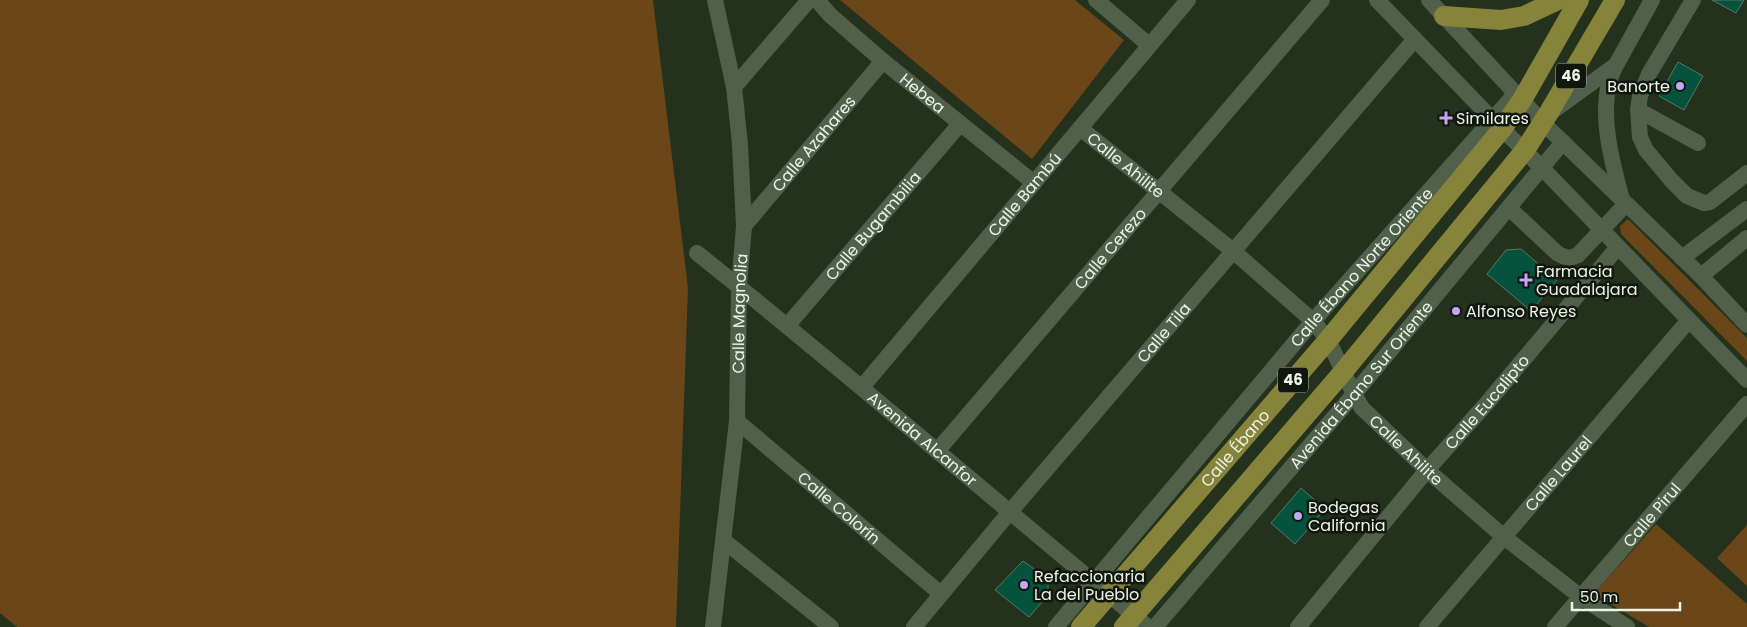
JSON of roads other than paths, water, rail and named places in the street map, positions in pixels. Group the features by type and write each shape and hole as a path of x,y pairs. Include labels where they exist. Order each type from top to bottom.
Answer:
{"main road":[{"path":"1444,16 1500,20 1524,16 1558,0"},
{"name":"46","path":"1497,124 1519,97 1579,0"},
{"name":"46","path":"1525,150 1614,0"},
{"name":"Calle Ébano","path":"1081,627 1101,589 1328,340 1497,124"},
{"name":"Calle Ébano","path":"1135,623 1525,150"}],"street":[{"name":"Calle Magnolia","path":"713,627 737,421 739,286 744,226 740,144 734,87 716,0"},
{"path":"734,87 809,0"},
{"name":"Hebea","path":"817,0 883,61 1034,182"},
{"path":"1096,0 1149,45"},
{"name":"Calle Bambú","path":"862,387 1188,0"},
{"name":"Calle Cerezo","path":"938,450 1322,0"},
{"path":"1377,0 1747,380"},
{"path":"1429,0 1519,97 1545,118 1563,142 1701,276 1747,325"},
{"path":"1624,202 1611,158 1606,98 1609,82 1616,65 1652,0"},
{"path":"1693,0 1648,74 1640,96 1638,110 1640,137 1646,150 1670,180 1687,196 1704,204 1710,202 1747,173"},
{"name":"Calle Tila","path":"914,627 1008,513 1232,250 1415,39"},
{"name":"Calle Azahares","path":"744,226 883,61"},
{"path":"1545,118 1616,65"},
{"path":"1638,110 1698,143"},
{"name":"Calle Bugambilia","path":"787,326 960,124"},
{"name":"Calle Ébano Norte Oriente","path":"1056,627 1101,589 1313,322 1497,124"},
{"name":"Calle Ahilite","path":"1080,128 1232,250 1313,322 1328,340 1354,394 1371,417 1427,470 1504,537 1581,597 1627,627"},
{"name":"Avenida Ébano Sur Oriente","path":"1155,627 1354,394 1563,142"},
{"path":"1509,208 1563,257 1571,258 1578,255 1602,230 1624,202"},
{"path":"1682,258 1747,209"},
{"path":"1701,276 1747,238"},
{"name":"Calle Eucalipto","path":"1298,627 1427,470 1487,403 1618,247"},
{"name":"Avenida Alcanfor","path":"697,253 938,450 1008,513 1101,589 1135,623"},
{"name":"Calle Laurel","path":"1427,627 1690,320"},
{"name":"Calle Pirul","path":"1555,627 1747,404"},
{"name":"Calle Colorín","path":"737,421 941,594"},
{"path":"723,540 830,627"}],"place":[{"name":"Banorte","path":"1680,86"},
{"name":"Similares","path":"1446,118"},
{"name":"Farmacia Guadalajara","path":"1526,280"},
{"name":"Alfonso Reyes","path":"1456,311"},
{"name":"Bodegas California","path":"1298,516"},
{"name":"Refaccionaria La del Pueblo","path":"1024,585"}]}
